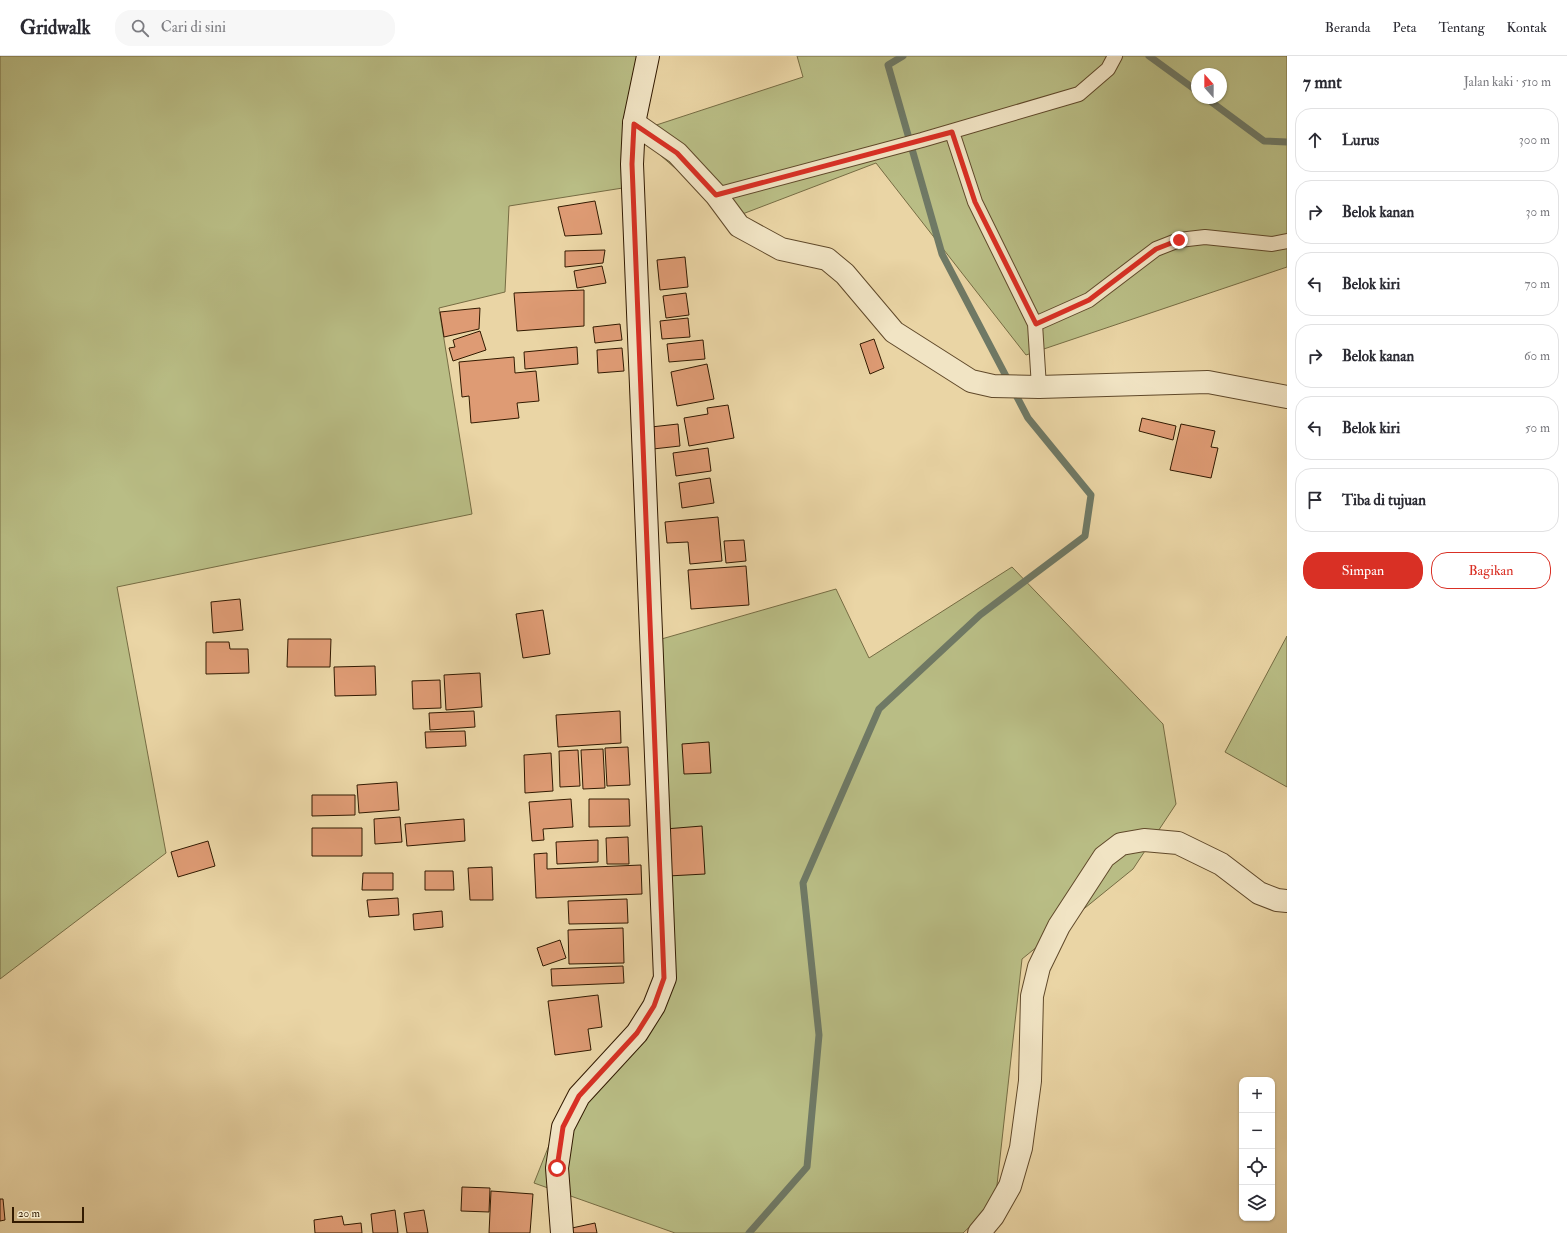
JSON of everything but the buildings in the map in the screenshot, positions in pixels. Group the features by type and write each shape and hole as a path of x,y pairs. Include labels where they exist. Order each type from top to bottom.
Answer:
{"street":[{"path":"562,1233 557,1168 563,1127 579,1096 637,1033 654,1006 664,978 632,164 634,124 648,56"},
{"path":"634,124 677,153 716,195 739,226 781,249 827,259 845,274 894,332 971,381 993,386 1208,382 1287,397"},
{"path":"979,1233 993,1216 1010,1186 1021,1148 1030,1081 1032,996 1039,967 1059,926 1104,857 1121,844 1144,840 1178,842 1221,864 1259,893 1277,900 1287,901"}],"lane":[{"path":"716,195 952,132 1079,94 1108,69 1115,56"},
{"path":"952,132 975,202 1036,324 1032,386"},
{"path":"1036,324 1089,300 1156,249 1179,240 1205,237 1272,244 1287,241"}],"green space":[{"path":"0,56 643,56 635,132 803,77 797,56 1287,56 1287,267 1026,355 876,163 732,218 635,133 629,187 509,206 505,292 439,308 472,514 117,587 166,853 0,979"},
{"path":"1012,567 1163,724 1176,804 1133,869 1022,959 995,1203 963,1233 675,1233 534,1183 571,1090 668,992 658,640 836,589 869,658"},
{"path":"1287,636 1287,787 1225,752"}],"waterway":[{"path":"749,1233 807,1167 819,1035 803,883 879,709 980,615 1085,536 1091,495 1028,418 942,254 888,65 903,56"},
{"path":"1149,56 1191,87"},
{"path":"1214,104 1264,141 1287,142"}],"route":[{"path":"557,1168 563,1127 579,1096 637,1033 654,1006 664,978 632,164 634,124 677,153 716,195 952,132 975,202 1036,324 1089,300 1156,249 1179,240"}]}
